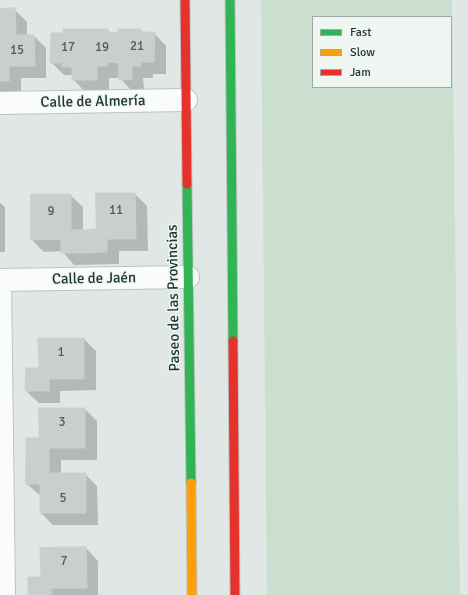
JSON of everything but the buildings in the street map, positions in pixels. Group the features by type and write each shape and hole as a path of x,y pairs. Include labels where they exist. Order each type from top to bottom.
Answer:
{"street":[{"name":"Paseo de las Provincias","path":"185,0 192,595"},
{"path":"230,0 235,595"},
{"name":"Calle de Almería","path":"0,102 186,100"},
{"name":"Calle de Jaén","path":"0,280 188,277"},
{"path":"0,280 4,595"}],"green space":[{"path":"261,0 452,0 460,595 267,595"}],"traffic: fast":[{"path":"230,0 233,341"},
{"path":"187,184 191,483"}],"traffic: slow":[{"path":"191,483 192,595"}],"traffic: jam":[{"path":"185,0 187,184"},
{"path":"233,341 235,595"}]}
